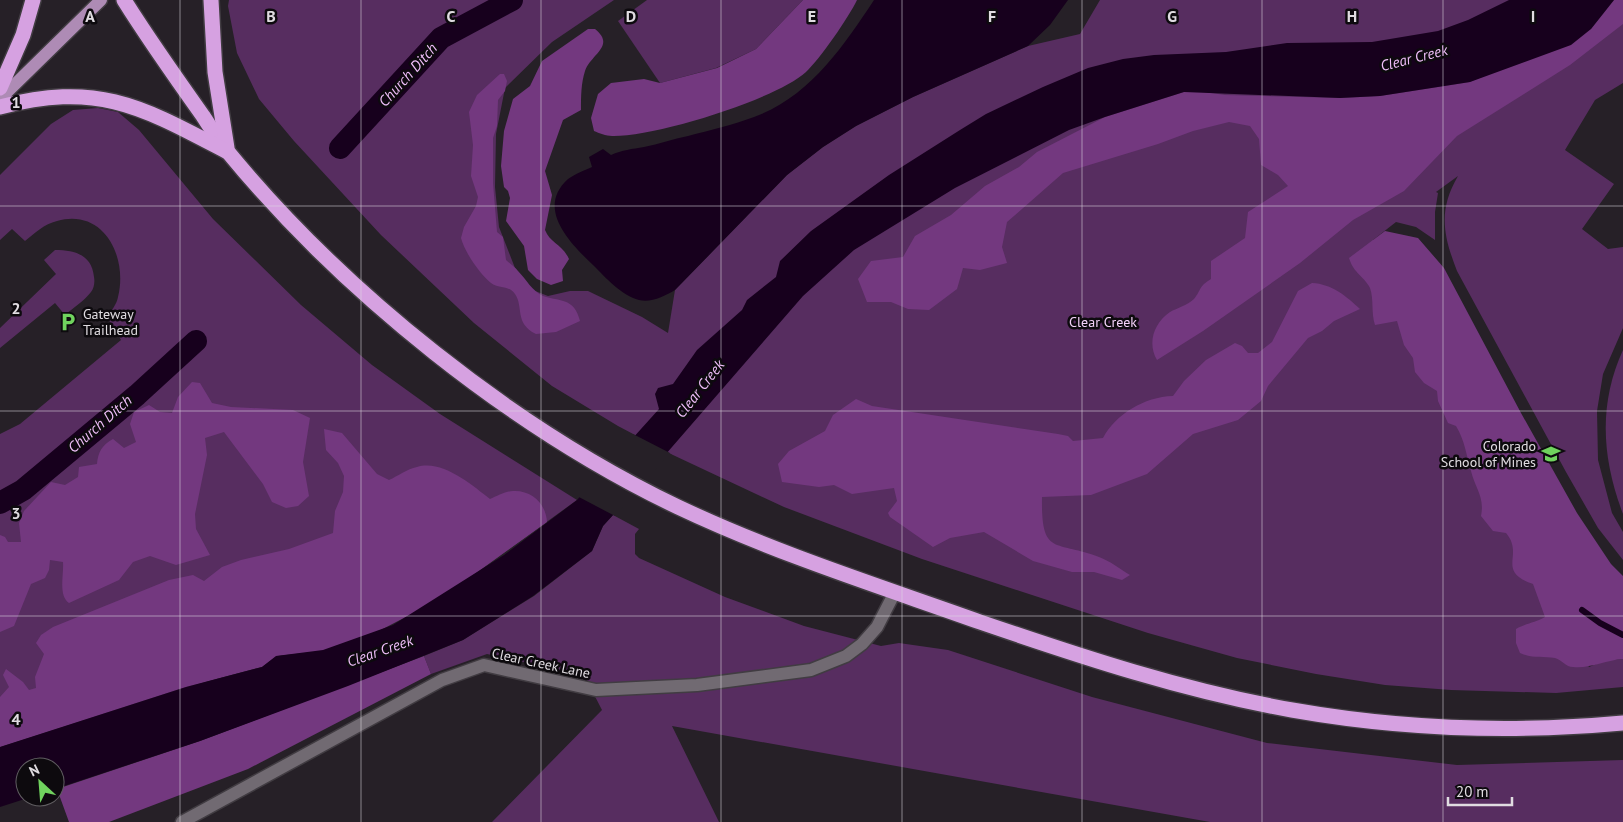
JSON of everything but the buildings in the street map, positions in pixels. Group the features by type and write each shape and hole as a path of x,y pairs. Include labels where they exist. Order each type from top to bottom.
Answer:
{"highway":[{"path":"0,88 23,35 33,0"},
{"path":"124,0 228,152 300,232 356,286 453,366 535,426 609,471 690,513 786,553 1045,644 1221,695 1291,710 1379,721 1451,726 1538,727 1623,723"},
{"path":"211,0 215,72 228,152"},
{"path":"0,107 56,97 104,98 154,115 228,152"}],"main road":[{"path":"0,100 101,0"}],"street":[{"name":"Clear Creek Lane","path":"182,822 442,680 484,665 596,690 697,685 811,670 846,656 862,644 877,627 895,592"}],"green space":[{"name":"Clear Creek","path":"229,0 614,0 552,42 505,88 496,134 495,187 499,227 515,268 530,289 548,296 570,291 588,291 642,317 668,333 675,290 787,175 823,147 856,126 913,97 1028,46 1080,34 1100,0 1623,0 1623,83 1595,100 1565,150 1614,184 1582,229 1608,249 1623,247 1623,328 1603,374 1597,411 1598,460 1612,513 1623,532 1623,560 1598,528 1457,271 1448,246 1445,212 1447,200 1458,176 1436,192 1438,193 1435,212 1435,240 1416,227 1396,222 1373,240 1589,667 1606,660 1623,659 1623,687 1556,693 1451,690 1385,685 1316,674 1237,658 1148,633 922,559 784,507 673,455 618,426 552,386 474,323 381,235 294,141 259,99 237,53 228,6"},
{"path":"647,0 803,0 756,49 716,68 660,83 618,21"},
{"path":"98,108 118,112 139,130 213,219 301,305 372,365 440,414 577,500 469,578 296,652 277,656 240,671 0,747 0,434 20,424 121,340 107,317 117,300 120,282 119,266 109,239 100,229 88,222 74,219 48,224 25,241 12,229 0,240 0,175 51,124 73,110"},
{"path":"55,250 76,253 86,259 93,270 94,285 92,290 65,315 55,303 0,348 0,328 56,274 44,260"},
{"path":"1623,350 1623,514 1616,493 1607,452 1606,411 1615,370"},
{"path":"613,515 639,529 635,534 635,554 639,558 725,597 804,626 881,646 899,643 948,650 1092,697 1267,743 1457,765 1623,760 1623,822 1210,822 672,726 719,822 492,822 602,710 584,675 487,654 431,674 424,656 463,640 534,596 592,551 603,526"}],"shaded area":[{"path":"803,0 857,0 819,58 806,72 790,83 742,105 684,124 631,135 610,136 594,131 591,118 598,94 611,83 644,79 660,83 717,68 756,49"},
{"path":"1614,0 1623,0 1623,24 1570,65 1457,136 1404,191 1353,220 1300,263 1203,331 1157,360 1152,340 1160,322 1170,312 1194,299 1202,286 1211,279 1211,261 1245,238 1248,212 1288,186 1278,175 1261,165 1259,139 1250,126 1229,122 1193,131 1158,144 1063,173 1007,222 1002,247 1007,263 980,270 963,268 957,289 929,310 908,309 891,302 867,302 858,279 871,261 903,257 915,236 951,215 985,186 1019,167 1037,152 1105,117 1190,90 1225,95 1340,98 1380,96 1470,82 1591,29"},
{"path":"588,29 595,29 601,35 603,45 585,71 582,85 581,110 563,120 545,171 552,195 545,230 569,259 562,270 563,281 551,285 537,279 528,270 524,246 506,221 510,198 508,191 504,187 501,166 504,131 513,99 530,86 542,61"},
{"path":"500,74 504,74 507,81 505,91 498,100 497,126 493,138 493,183 497,232 503,237 506,260 532,288 543,296 570,304 577,313 580,321 556,332 536,334 529,330 522,320 518,299 513,291 494,285 487,279 469,256 461,238 464,227 476,206 478,197 471,176 473,145 469,112 477,95"},
{"path":"1385,231 1418,238 1444,268 1521,413 1577,513 1611,564 1623,576 1623,659 1585,667 1573,667 1555,658 1534,657 1520,653 1516,643 1516,629 1545,617 1533,584 1515,574 1512,562 1513,548 1506,533 1493,531 1481,516 1481,498 1456,426 1448,423 1438,401 1437,391 1424,383 1415,372 1413,358 1404,345 1397,321 1375,325 1370,288 1354,268 1349,258"},
{"path":"1312,283 1332,288 1344,295 1360,309 1334,321 1322,331 1308,338 1268,386 1261,401 1238,420 1193,434 1147,474 1091,495 1042,497 1042,516 1048,538 1061,546 1099,557 1130,575 1122,580 1094,572 1072,572 1033,561 984,532 950,538 933,547 890,517 888,513 897,501 894,488 852,494 834,485 819,487 782,482 778,464 789,451 825,431 833,415 856,399 872,406 1058,434 1068,436 1073,441 1103,438 1115,421 1123,414 1142,403 1173,396 1184,381 1206,360 1235,343 1242,346 1248,353 1258,353 1272,342 1298,291"},
{"path":"192,382 200,383 212,403 231,407 293,410 310,418 303,462 309,496 298,506 286,508 272,502 263,484 224,432 205,438 207,455 195,514 196,529 210,555 176,565 150,556 133,562 119,580 69,603 63,590 63,562 50,560 49,570 45,578 31,584 14,626 0,632 0,535 5,537 8,542 21,542 19,523 24,511 51,482 65,485 78,477 79,467 97,464 101,449 113,439 124,448 136,442 130,424 134,412 149,405 160,412 172,413 178,397"},
{"path":"324,429 342,433 377,474 389,480 413,468 436,467 456,475 490,499 513,491 526,493 537,499 541,504 547,522 469,578 421,609 377,632 323,651 277,656 262,667 186,687 0,747 0,697 9,687 3,675 6,669 23,682 29,690 36,688 35,677 44,654 36,643 41,635 53,627 169,580 193,575 204,581 222,567 241,560 289,549 333,533 335,511 343,492 344,476 338,463 326,450"},
{"path":"424,656 431,674 248,769 109,822 69,822 64,807 65,786 200,741"}],"water":[{"path":"874,0 1068,0 1050,25 1028,46 913,97 856,126 823,147 787,175 675,290 667,295 644,301 626,295 614,286 575,247 560,225 556,214 555,202 559,190 568,179 592,167 589,157 603,149 611,155 650,146 738,122 774,108 792,97 823,69 850,35"},
{"name":"Clear Creek","path":"1509,0 1614,0 1591,29 1571,45 1470,82 1380,96 1340,98 1184,92 1069,130 955,188 854,250 803,296 603,526 592,551 533,596 463,640 348,686 200,741 65,786 65,757 15,757 15,802 0,807 0,747 186,687 262,667 276,656 323,650 393,625 504,555 577,500 659,409 655,394 658,388 673,384 697,350 742,310 747,300 776,277 780,261 811,231 889,175 986,114 1088,68 1123,59 1154,55 1226,52 1287,43 1372,42 1438,31 1468,20"}],"pier":[{"path":"633,434 670,453 615,516 577,496"}],"waterway":[{"name":"Church Ditch","path":"340,148 441,38 512,0"},
{"name":"Church Ditch","path":"0,503 23,490 137,395 196,341"},
{"path":"1582,610 1600,623 1623,635"}],"place":[{"name":"Gateway Trailhead","path":"68,322"},
{"name":"Colorado School of Mines","path":"1551,454"}]}
